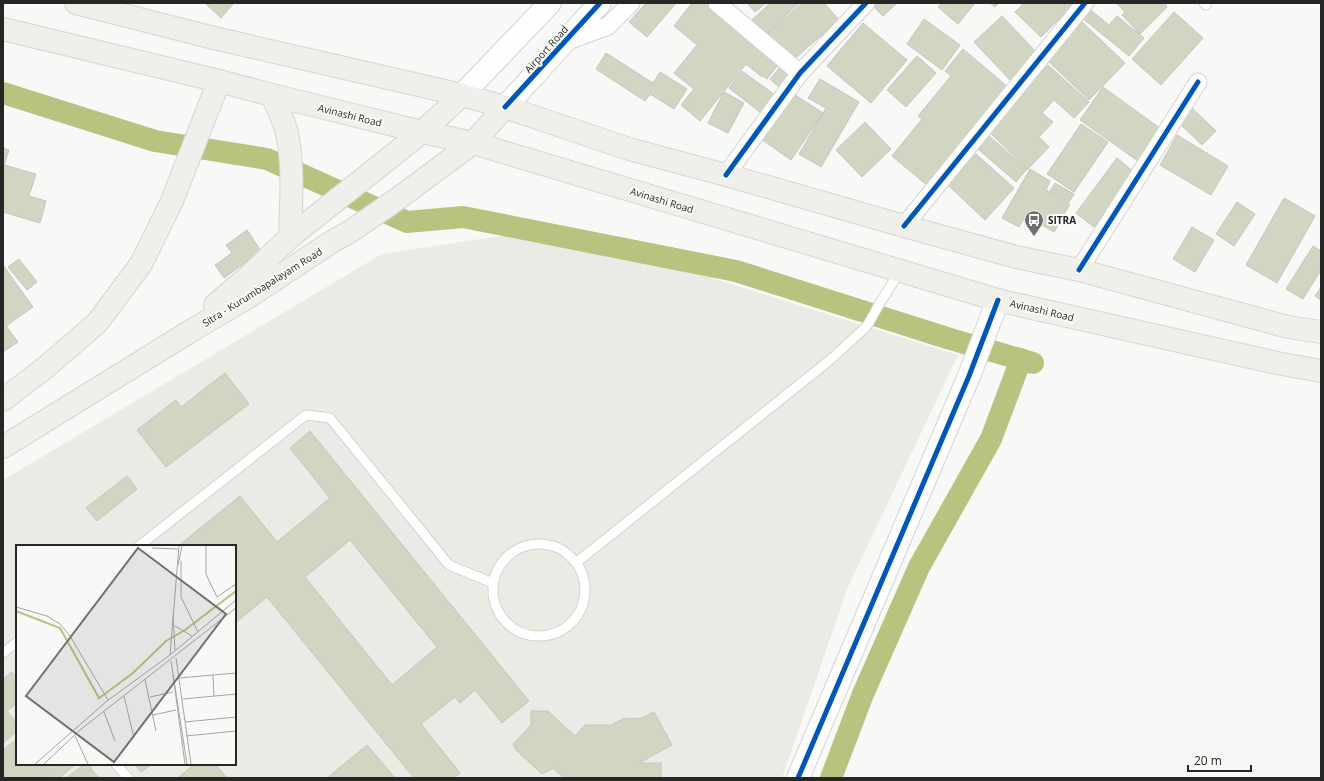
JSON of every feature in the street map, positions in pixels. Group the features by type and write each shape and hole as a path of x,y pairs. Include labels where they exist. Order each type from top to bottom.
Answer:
{"main road":[{"path":"76,3 214,38 462,95 505,107 629,149 1016,257 1079,270 1288,327 1321,332"},
{"name":"Avinashi Road","path":"3,29 219,81 272,96 473,143 998,300 1277,363 1321,371"},
{"path":"3,400 46,367 97,323 141,264 177,190 219,81"},
{"name":"Sitra - Kurumbapalayam Road","path":"3,431 218,303 298,231 422,132 462,95"},
{"path":"272,96 286,131 289,146 291,183 298,231"},
{"name":"Sitra - Kurumbapalayam Road","path":"3,447 247,298 333,241 351,231 473,143 505,107"}],"street":[{"path":"462,95 550,3"},
{"name":"Airport Road","path":"505,107 600,3"},
{"path":"565,42 608,26 630,3"},
{"path":"717,3 800,73"},
{"path":"726,175 800,73 866,3"},
{"path":"904,226 1086,3"},
{"path":"1079,270 1198,82"},
{"path":"798,778 969,376 998,300"}],"lane":[{"path":"577,562 830,360 867,326 900,271"},
{"path":"140,545 306,415 330,418 449,565 493,582"},
{"path":"546,543 563,549 577,562 584,578 585,597 579,614 567,627 550,635 532,636 515,630 502,617 494,601 493,582 499,565 511,552 528,544 546,543"},
{"path":"3,653 16,643"},
{"path":"117,765 128,778"}],"shaded area":[{"path":"552,228 958,355 848,587 782,778 3,778 3,480 382,254"}],"building":[{"path":"205,3 234,3 221,18"},
{"path":"646,3 676,3 647,37 629,22"},
{"path":"692,3 706,3 780,62 767,79 763,76 762,77 746,64 700,121 681,105 694,89 674,73 697,45 674,26"},
{"path":"747,3 766,3 755,12"},
{"path":"770,3 799,3 765,35 751,21"},
{"path":"802,3 824,3 839,20 792,61 768,33"},
{"path":"878,3 897,3 883,16 874,7"},
{"path":"942,3 975,3 958,24 938,7"},
{"path":"990,3 999,3 995,7"},
{"path":"1024,3 1075,3 1041,37 1015,12"},
{"path":"1116,3 1164,3 1167,7 1140,34 1122,15 1125,12"},
{"path":"1088,8 1109,25 1117,16 1144,38 1129,56 1081,17"},
{"path":"1174,12 1203,38 1161,85 1132,59"},
{"path":"1002,16 1038,54 1011,81 974,42"},
{"path":"924,19 960,45 942,70 907,44"},
{"path":"1081,21 1125,63 1089,100 1045,58"},
{"path":"863,23 907,60 871,103 827,66"},
{"path":"963,49 1009,88 928,186 892,156 922,119 918,116 951,76 945,71"},
{"path":"606,53 653,83 660,72 687,89 674,109 650,94 645,101 596,69"},
{"path":"917,56 936,73 906,107 887,90"},
{"path":"782,65 792,74 780,88 770,79"},
{"path":"1048,65 1089,102 1074,118 1054,100 1042,113 1053,122 1039,137 1049,147 1028,169 987,130"},
{"path":"742,71 775,95 761,113 729,88"},
{"path":"820,79 859,102 821,167 799,154 826,108 808,98"},
{"path":"1103,87 1161,129 1138,161 1080,120"},
{"path":"724,92 744,103 728,133 708,123"},
{"path":"792,93 823,113 791,160 761,139"},
{"path":"1192,108 1216,131 1202,145 1178,122"},
{"path":"865,122 891,149 862,177 836,150"},
{"path":"1081,124 1108,142 1074,192 1047,174"},
{"path":"988,135 1027,169 1016,182 977,148"},
{"path":"1177,135 1228,166 1211,195 1160,165"},
{"path":"3,148 9,150 4,165 36,174 29,196 46,201 40,223 3,212"},
{"path":"976,154 1014,188 985,220 948,185"},
{"path":"1117,158 1135,173 1094,227 1076,213"},
{"path":"1030,169 1050,181 1046,190 1070,204 1054,232 1026,215 1019,227 1002,218"},
{"path":"1055,183 1074,194 1069,202 1050,191"},
{"path":"1284,198 1315,216 1277,283 1246,265"},
{"path":"1237,202 1255,214 1234,246 1216,234"},
{"path":"1192,227 1214,240 1195,272 1173,259"},
{"path":"247,230 261,251 224,278 215,265 232,253 226,245"},
{"path":"1313,246 1321,251 1321,270 1303,299 1286,289"},
{"path":"19,259 37,282 27,290 8,267"},
{"path":"3,265 33,307 6,326 18,342 3,352"},
{"path":"1321,287 1321,300 1315,296"},
{"path":"225,373 249,404 166,467 137,430 176,400 181,407"},
{"path":"310,431 529,701 502,723 475,690 460,703 455,697 421,724 460,773 454,778 414,778 267,597 236,622 236,545 179,545 240,496 277,542 330,498 290,448","holes":["350,540 437,647 392,685 305,577"]},
{"path":"127,476 137,489 97,521 86,508"},
{"path":"12,672 16,677 16,704 7,711 16,722 16,732 3,743 3,679"},
{"path":"531,711 548,711 575,736 585,725 611,725 623,719 642,718 654,712 672,745 639,763 661,763 661,778 564,778 553,768 542,774 516,750 513,744 531,725"},
{"path":"16,740 16,765 39,765 49,778 6,778 3,774 3,750"},
{"path":"367,745 395,778 327,778"},
{"path":"41,765 75,765 59,778 51,778"},
{"path":"84,765 90,765 92,769 79,778 66,778"},
{"path":"136,765 151,765 141,772"},
{"path":"193,765 216,765 227,778 178,778"},
{"path":"92,770 99,778 82,778"}],"waterway":[{"path":"3,93 155,141 267,159 407,222 463,217 736,271 947,338 1033,363"},
{"path":"831,778 863,694 919,567 991,439 1021,359"}],"cycle path":[{"path":"505,107 600,3"},
{"path":"726,175 800,73 866,3"},
{"path":"904,226 1085,3"},
{"path":"1079,270 1198,82"},
{"path":"798,778 969,376 998,300"}],"place":[{"name":"SITRA","path":"1034,237"}]}
